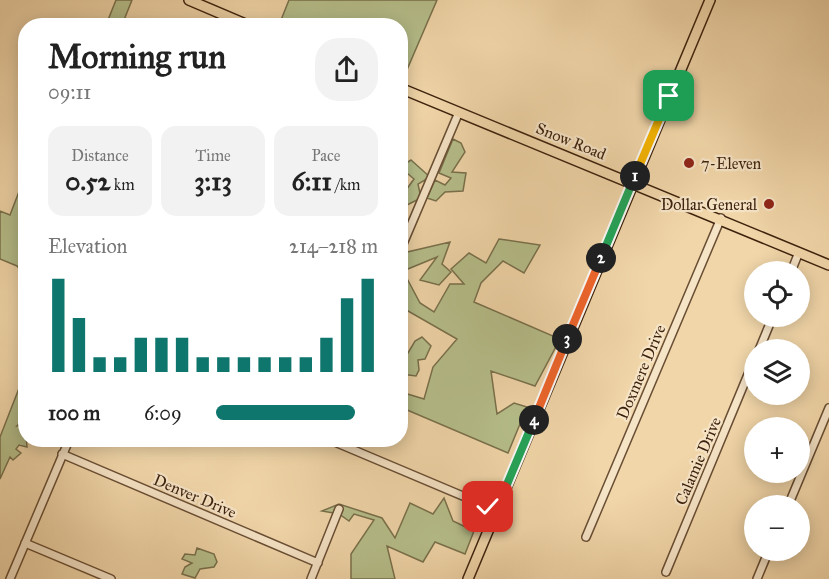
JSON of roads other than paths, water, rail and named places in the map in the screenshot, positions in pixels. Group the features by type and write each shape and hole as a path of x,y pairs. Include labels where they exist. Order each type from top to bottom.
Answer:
{"main road":[{"path":"189,0 231,18"},
{"path":"468,579 710,0"},
{"name":"Snow Road","path":"408,91 829,265"}],"street":[{"path":"408,232 459,112"},
{"name":"Doxmere Drive","path":"586,537 721,219"},
{"path":"795,261 799,252"},
{"name":"Calamie Drive","path":"666,572 744,384"},
{"path":"793,495 829,408"},
{"path":"10,579 66,447"},
{"path":"354,447 496,510"},
{"name":"Denver Drive","path":"63,454 318,563"},
{"path":"311,579 339,509"},
{"path":"25,543 111,579"},
{"path":"757,579 764,561"}],"place":[{"name":"7-Eleven","path":"689,163"},
{"name":"Dollar General","path":"769,204"}]}
